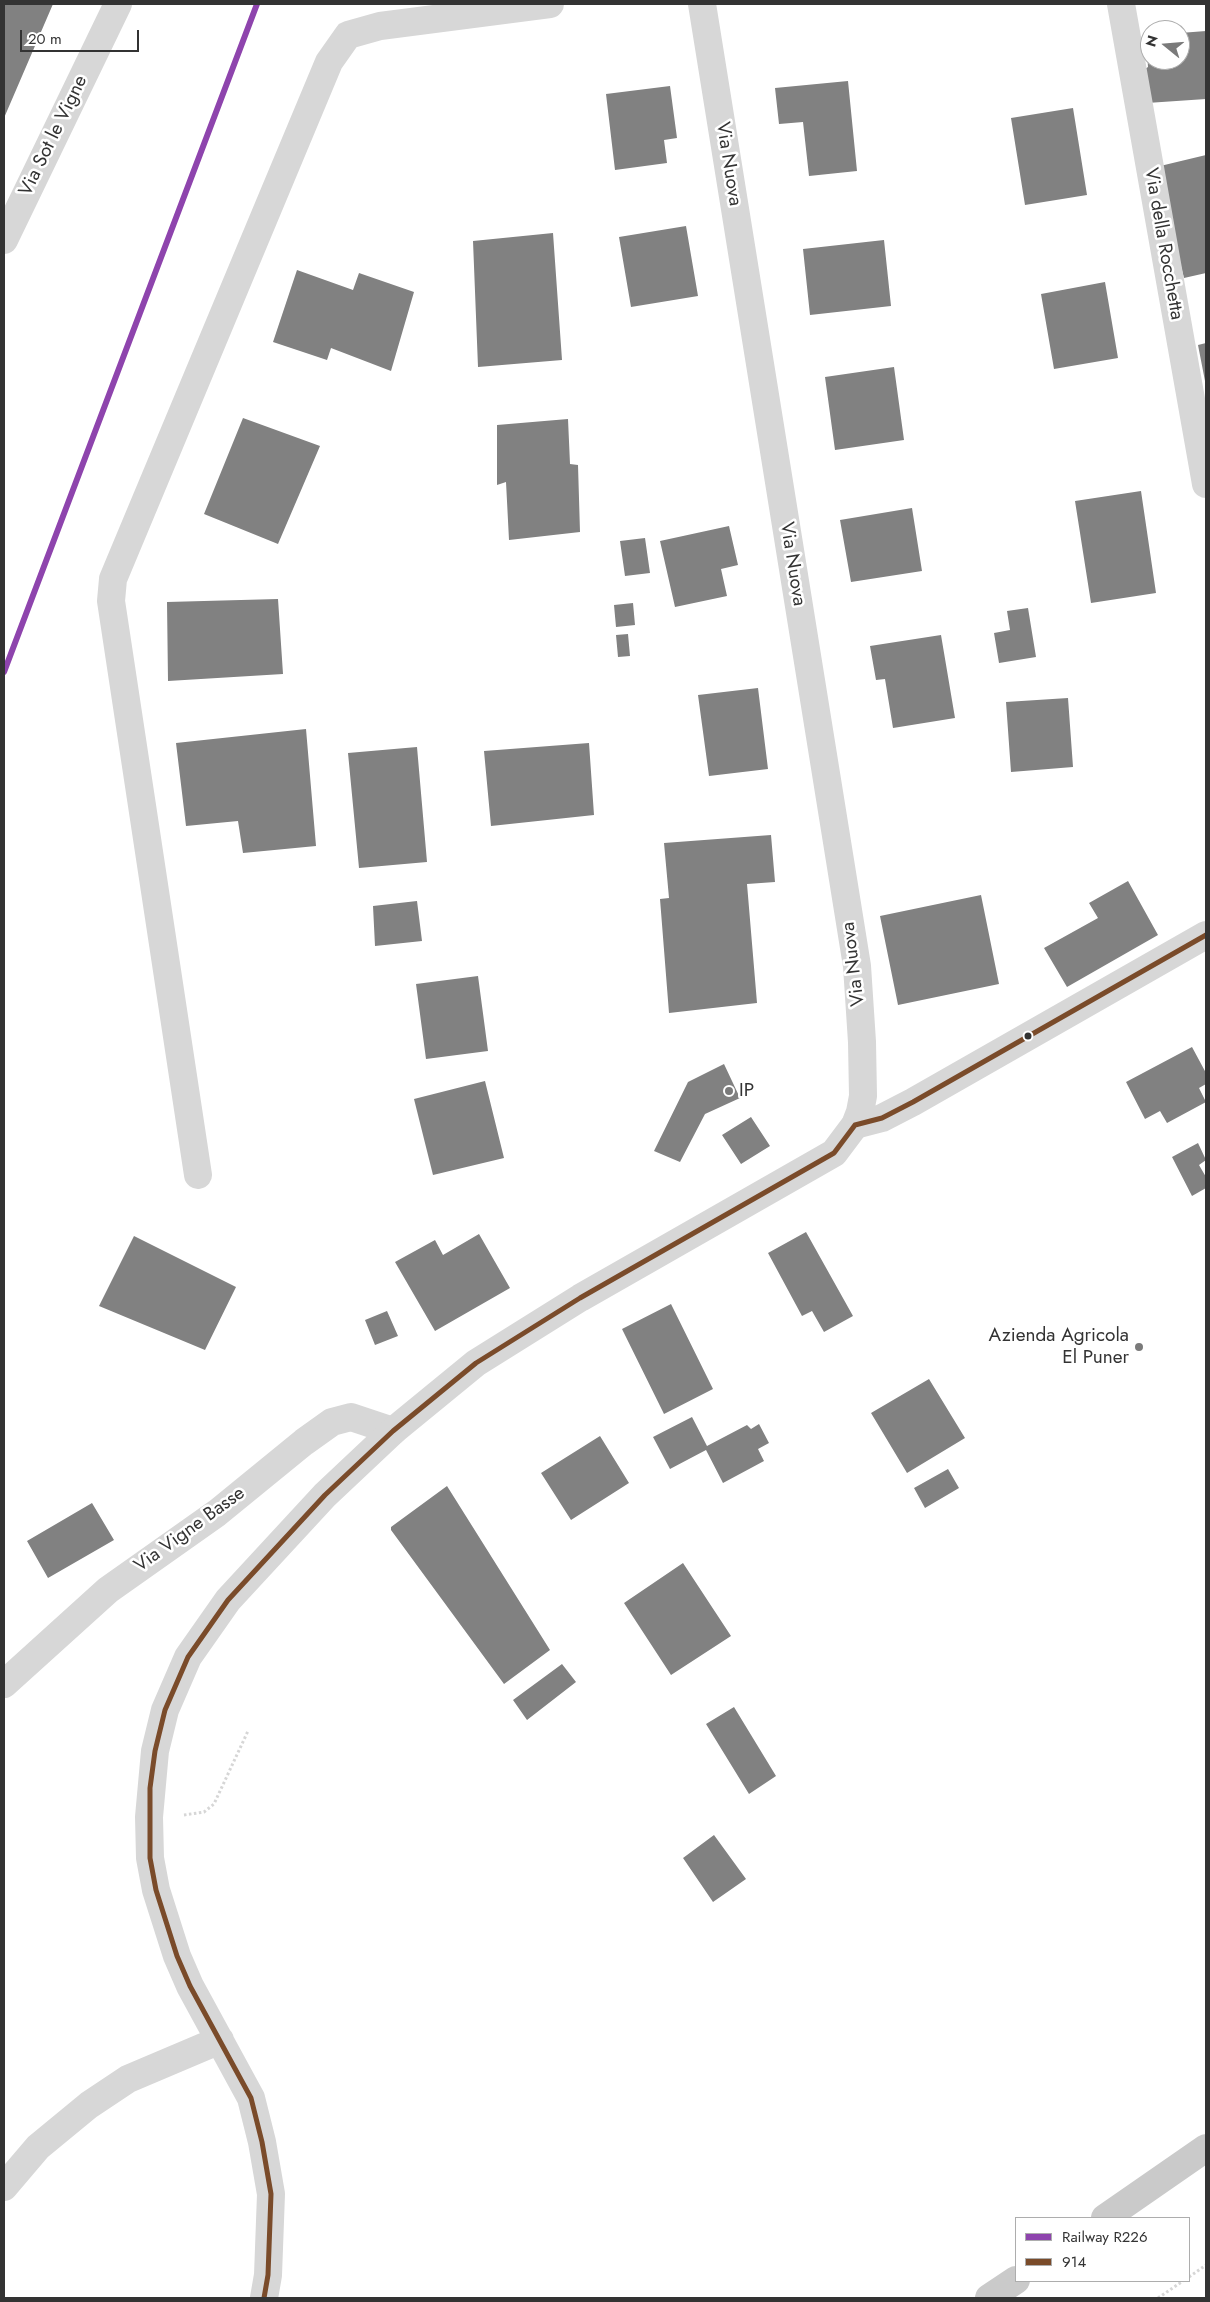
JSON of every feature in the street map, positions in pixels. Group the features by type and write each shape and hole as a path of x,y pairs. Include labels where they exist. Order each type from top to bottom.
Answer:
{"main road":[{"path":"1106,2217 1206,2148"},
{"path":"989,2298 1015,2281"}],"street":[{"name":"Via Sot le Vigne","path":"4,240 118,4"},
{"path":"198,1174 111,601 113,579 329,62 348,35 380,26 550,4"},
{"name":"Via Nuova","path":"702,4 857,966 863,1096 855,1125"},
{"name":"Via della Rocchetta","path":"1121,4 1206,484"},
{"path":"268,2290 271,2194 262,2142 251,2098 190,1986 156,1890 150,1858 149,1817 155,1750 166,1710 188,1657 228,1600 325,1495 393,1431 476,1363 564,1308 834,1153 855,1125 882,1118 913,1102 1206,935"},
{"name":"Via Vigne Basse","path":"4,1684 108,1590 217,1513 304,1442 332,1422 351,1417 393,1431"},
{"path":"4,2187 38,2147 89,2105 128,2079 220,2040"}],"path":[{"path":"149,1817 198,1814 210,1808 217,1798 248,1730"},
{"path":"1190,2276 1206,2264"},
{"path":"1158,2298 1182,2282"}],"building":[{"path":"4,4 53,4 4,118"},
{"path":"1206,31 1206,99 1147,103 1145,70 1190,70 1190,32"},
{"path":"848,81 857,171 809,176 803,122 779,124 775,88"},
{"path":"670,86 677,138 664,140 667,163 615,170 606,94"},
{"path":"1073,108 1087,195 1025,205 1011,118"},
{"path":"1206,155 1206,273 1184,278 1156,167"},
{"path":"686,226 698,296 631,307 619,237"},
{"path":"553,233 562,360 478,367 473,241"},
{"path":"884,240 891,306 810,315 803,249"},
{"path":"297,270 353,290 359,273 414,292 391,371 331,348 327,360 273,342"},
{"path":"1105,282 1118,358 1054,369 1041,294"},
{"path":"1206,343 1206,381 1205,381 1198,345"},
{"path":"894,367 904,440 835,450 825,377"},
{"path":"243,418 320,446 278,544 204,514"},
{"path":"568,419 570,464 578,465 580,532 509,540 506,482 497,485 497,425"},
{"path":"1141,491 1156,593 1091,603 1075,501"},
{"path":"912,508 922,571 851,582 840,520"},
{"path":"729,526 738,565 721,569 727,596 675,607 660,541"},
{"path":"645,538 650,573 625,576 620,541"},
{"path":"278,599 283,674 168,681 167,602"},
{"path":"633,603 635,625 616,627 614,605"},
{"path":"1028,608 1036,657 999,663 994,633 1010,630 1007,611"},
{"path":"628,634 630,656 618,657 616,635"},
{"path":"941,635 955,718 893,728 885,679 876,680 870,646"},
{"path":"758,688 768,769 709,776 698,695"},
{"path":"1068,698 1073,767 1011,772 1006,702"},
{"path":"306,729 316,846 243,853 238,821 186,826 176,743"},
{"path":"589,743 594,815 491,826 484,751"},
{"path":"417,747 427,862 359,868 348,753"},
{"path":"771,835 775,882 747,884 757,1003 669,1013 660,899 669,898 664,843"},
{"path":"1128,881 1158,935 1067,987 1044,948 1098,918 1089,903"},
{"path":"981,895 999,984 898,1005 880,916"},
{"path":"417,901 422,941 375,946 373,906"},
{"path":"478,976 488,1051 426,1059 416,984"},
{"path":"1192,1047 1206,1073 1206,1084 1199,1088 1206,1102 1167,1123 1160,1111 1145,1119 1126,1082"},
{"path":"724,1064 740,1098 705,1114 680,1162 654,1151 688,1082"},
{"path":"485,1081 504,1158 433,1175 414,1099"},
{"path":"751,1117 770,1146 741,1164 722,1135"},
{"path":"1198,1143 1206,1160 1199,1165 1206,1177 1206,1188 1192,1196 1172,1157"},
{"path":"806,1232 853,1316 824,1332 812,1311 802,1316 768,1253"},
{"path":"479,1234 510,1288 435,1331 395,1262 435,1240 443,1255"},
{"path":"134,1236 236,1287 205,1350 99,1306"},
{"path":"671,1304 713,1389 664,1414 622,1329"},
{"path":"387,1311 398,1336 375,1345 365,1320"},
{"path":"929,1379 965,1438 907,1473 871,1413"},
{"path":"692,1417 707,1446 747,1425 751,1429 759,1424 769,1443 758,1449 764,1461 723,1483 706,1450 670,1469 653,1437"},
{"path":"600,1436 629,1483 571,1520 541,1473"},
{"path":"948,1469 959,1488 925,1508 914,1488"},
{"path":"447,1486 550,1650 504,1684 391,1530 391,1527"},
{"path":"92,1503 114,1540 48,1578 27,1541"},
{"path":"683,1563 731,1636 671,1675 624,1603"},
{"path":"562,1664 576,1682 527,1720 513,1700"},
{"path":"734,1707 776,1776 749,1794 706,1724"},
{"path":"714,1835 746,1879 713,1902 683,1858"}],"rail line":[{"name":"R226","path":"4,672 257,4"}],"transit line":[{"name":"914","path":"264,2298 268,2275 271,2194 262,2142 251,2098 190,1986 177,1956 156,1890 150,1858 150,1788 155,1751 165,1710 188,1657 228,1600 325,1495 393,1431 476,1363 580,1298 834,1153 855,1125 882,1118 913,1102 1206,935"}],"place":[{"name":"IP","path":"729,1091"},
{"name":"Azienda Agricola El Puner","path":"1139,1347"}]}
